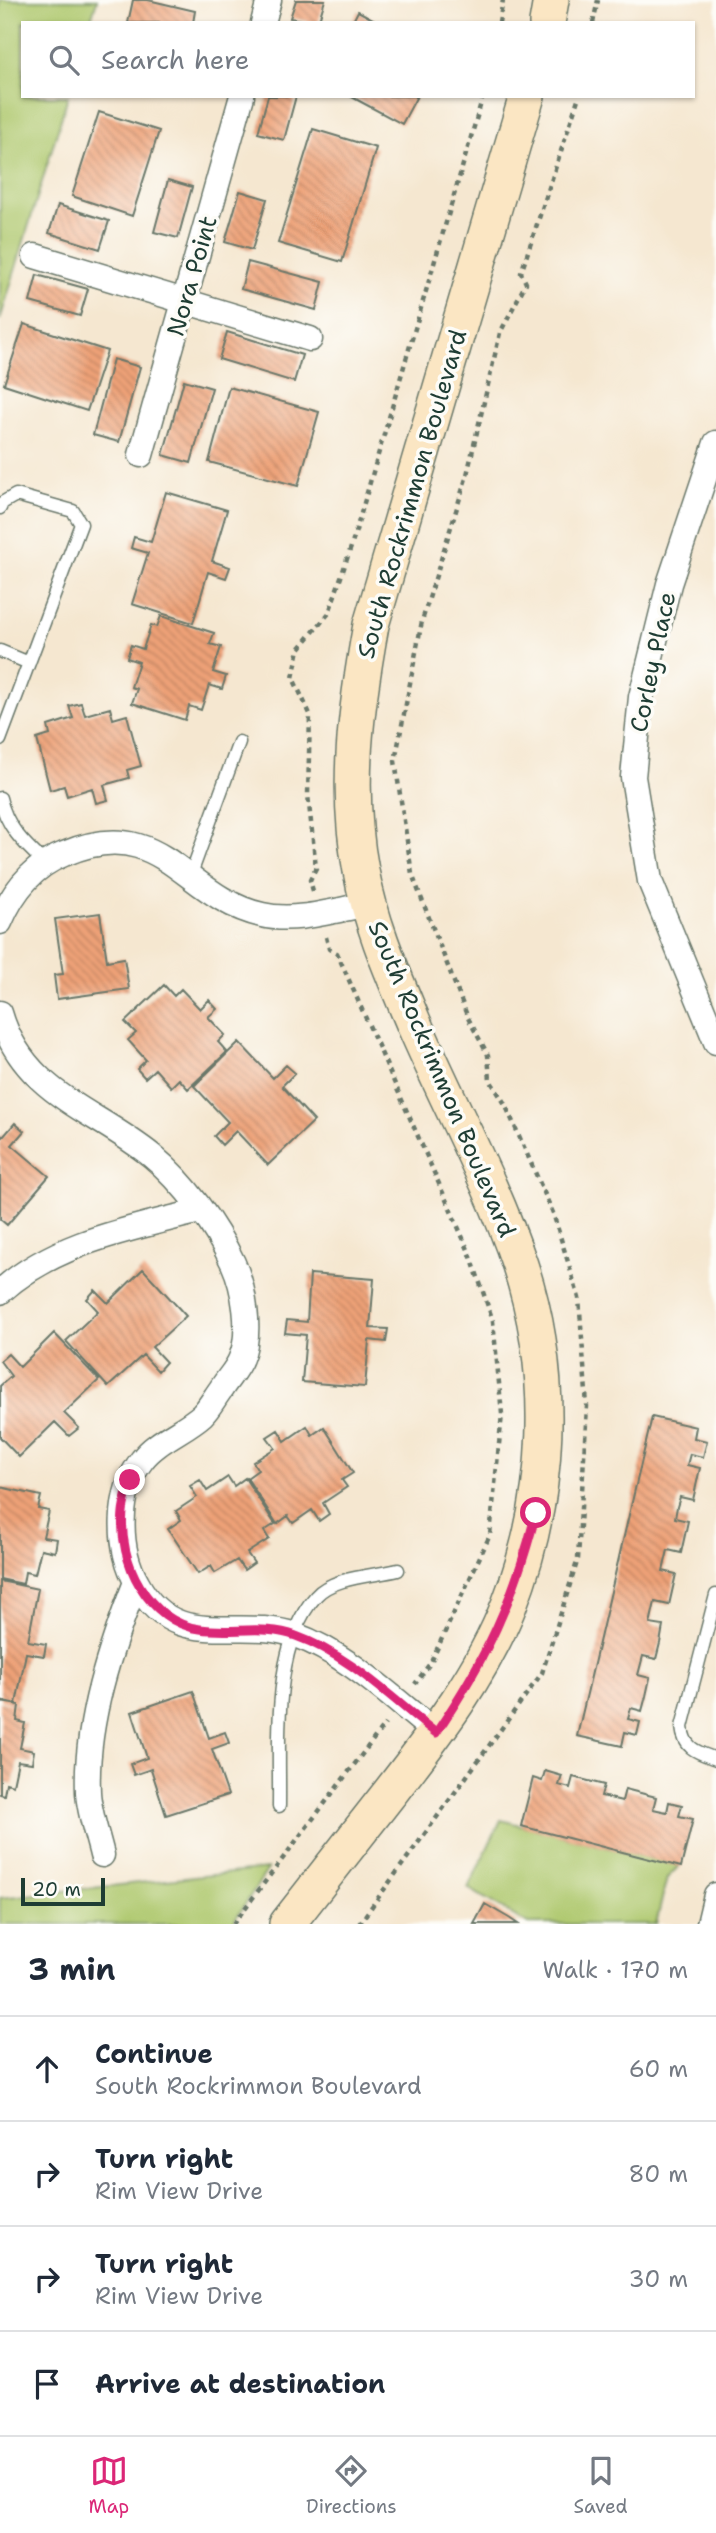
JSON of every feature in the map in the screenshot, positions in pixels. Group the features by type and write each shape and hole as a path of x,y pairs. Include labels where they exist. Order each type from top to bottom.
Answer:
{"main road":[{"path":"547,21 551,0"},
{"name":"South Rockrimmon Boulevard","path":"287,1924 436,1733 490,1647 509,1605 524,1557 542,1468 544,1421 541,1368 533,1314 520,1265 496,1203 385,955 361,870 352,795 357,705 371,625 526,98"}],"street":[{"path":"264,21 269,0"},
{"name":"Nora Point","path":"141,455 241,98"},
{"path":"34,256 310,339"},
{"name":"Corley Place","path":"716,443 669,584 656,634 641,697 633,776 650,881 716,1042"},
{"path":"0,922 24,883 44,862 80,847 126,841 151,850 191,874 230,904 263,915 295,917 369,904"},
{"path":"0,1013 6,1034 24,1064 52,1091 152,1156 200,1211 234,1266 246,1324 242,1356 203,1414 143,1458 130,1480 122,1513 125,1542 136,1582 154,1607 178,1625 202,1630 248,1629 294,1635 331,1652 436,1733"},
{"path":"0,1292 48,1258 94,1239 200,1211"},
{"path":"102,1855 88,1794 94,1720 122,1618 136,1582"},
{"path":"709,1924 716,1895"}],"lane":[{"path":"0,508 2,503 16,495 73,512 81,524 0,740"},
{"path":"0,651 29,663"},
{"path":"191,874 239,742"},
{"path":"0,798 4,813 19,839 44,862"},
{"path":"279,1806 281,1688 294,1635 316,1595 334,1585 398,1570"},
{"path":"716,1595 682,1727 683,1740 692,1750 716,1759"}],"path":[{"path":"499,21 503,0"},
{"path":"593,21 598,0"},
{"path":"564,1250 553,1213 505,1104 490,1080 488,1055 468,1018 412,874 395,761 422,621 470,464 499,333 526,283 521,273 578,98"}],"green space":[{"path":"0,0 97,0 91,21 21,21 21,98 67,98 0,320"},
{"path":"501,1820 679,1866 667,1878 656,1924 528,1924 468,1888"},
{"path":"268,1869 232,1924 0,1924 0,1898"}],"building":[{"path":"133,0 148,0 195,11 193,21 128,21"},
{"path":"296,0 325,0 319,21 290,18"},
{"path":"358,11 376,21 353,21"},
{"path":"267,98 295,98 284,140 258,133"},
{"path":"354,98 416,98 402,124"},
{"path":"99,112 159,131 132,216 72,196"},
{"path":"313,129 376,148 342,262 278,243"},
{"path":"168,180 192,187 178,238 154,232"},
{"path":"240,191 267,199 252,250 225,242"},
{"path":"58,205 109,221 100,249 49,233"},
{"path":"248,262 323,282 316,310 241,289"},
{"path":"37,275 88,289 80,316 30,302"},
{"path":"24,324 107,351 87,411 4,384"},
{"path":"227,332 302,355 294,382 219,359"},
{"path":"113,359 140,367 119,442 93,435"},
{"path":"184,380 212,388 191,463 163,455"},
{"path":"229,387 319,412 298,486 209,462"},
{"path":"166,492 227,510 212,561 230,567 226,578 208,572 193,623 132,604 148,553 131,548 134,537 151,542"},
{"path":"161,616 214,633 210,644 221,647 213,672 226,676 222,689 209,685 201,710 189,706 185,720 132,703 137,689 131,687 139,662 127,658 131,645 143,649 151,625 157,627"},
{"path":"81,703 85,715 110,708 113,719 127,715 141,766 127,770 129,778 104,785 108,800 96,803 92,788 67,796 64,786 50,790 37,739 50,735 48,726 73,718 69,706"},
{"path":"100,913 107,961 124,958 129,989 57,999 54,975 63,974 55,919"},
{"path":"164,985 174,996 181,989 200,1009 209,1000 217,1009 208,1017 225,1035 218,1042 227,1052 188,1089 179,1079 171,1087 155,1069 145,1078 137,1069 146,1060 128,1040 136,1033 125,1022"},
{"path":"239,1042 273,1078 286,1065 295,1073 282,1086 314,1121 268,1165 236,1131 222,1145 214,1136 228,1122 194,1086"},
{"path":"15,1123 24,1131 12,1145 49,1176 7,1225 0,1219 0,1134 3,1137"},
{"path":"143,1269 186,1316 152,1347 166,1362 158,1371 143,1355 108,1387 66,1341 98,1311 87,1299 95,1290 108,1303"},
{"path":"310,1274 374,1279 370,1328 388,1329 386,1342 369,1340 365,1387 302,1382 306,1335 285,1333 287,1320 307,1322"},
{"path":"54,1333 99,1380 64,1413 79,1428 69,1436 55,1422 19,1457 0,1437 0,1386 11,1376 0,1361 8,1354 20,1367"},
{"path":"652,1417 696,1427 694,1438 707,1441 703,1457 690,1454 687,1465 700,1468 693,1500 680,1497 677,1507 675,1518 688,1521 681,1553 668,1550 663,1571 676,1574 669,1605 655,1602 650,1624 663,1626 660,1643 656,1659 643,1656 638,1675 650,1678 646,1696 642,1711 631,1708 628,1719 640,1722 637,1735 625,1732 622,1746 577,1736"},
{"path":"307,1426 312,1435 324,1427 353,1473 342,1480 347,1487 323,1503 329,1514 319,1521 312,1510 293,1523 288,1516 277,1524 247,1478 258,1470 253,1462 275,1448 267,1437 278,1430 285,1441"},
{"path":"228,1477 234,1486 245,1478 275,1524 264,1531 269,1539 247,1553 254,1563 244,1570 237,1560 215,1573 211,1566 198,1574 168,1529 181,1520 176,1511 197,1497 190,1486 200,1480 207,1491"},
{"path":"0,1487 41,1496 38,1509 49,1511 43,1537 57,1539 55,1552 41,1549 35,1574 25,1572 23,1584 0,1579"},
{"path":"0,1581 38,1589 28,1641 46,1644 44,1656 26,1653 16,1704 0,1700"},
{"path":"193,1691 209,1738 225,1732 229,1743 212,1749 228,1795 166,1815 151,1769 134,1775 130,1764 147,1758 132,1712"},
{"path":"0,1702 19,1705 17,1721 25,1723 20,1748 34,1751 32,1763 18,1761 13,1785 6,1783 4,1795 0,1794"},
{"path":"545,1771 562,1776 559,1785 570,1788 573,1777 604,1785 601,1796 622,1801 625,1789 656,1797 653,1809 667,1812 669,1802 682,1805 679,1816 693,1819 681,1867 521,1826 533,1778 542,1781"},
{"path":"485,1904 509,1918 518,1924 474,1924"}],"route":[{"path":"130,1480 122,1513 125,1542 136,1582 154,1607 178,1625 202,1630 248,1629 294,1635 331,1652 436,1733 490,1647 509,1605 536,1513"}]}
